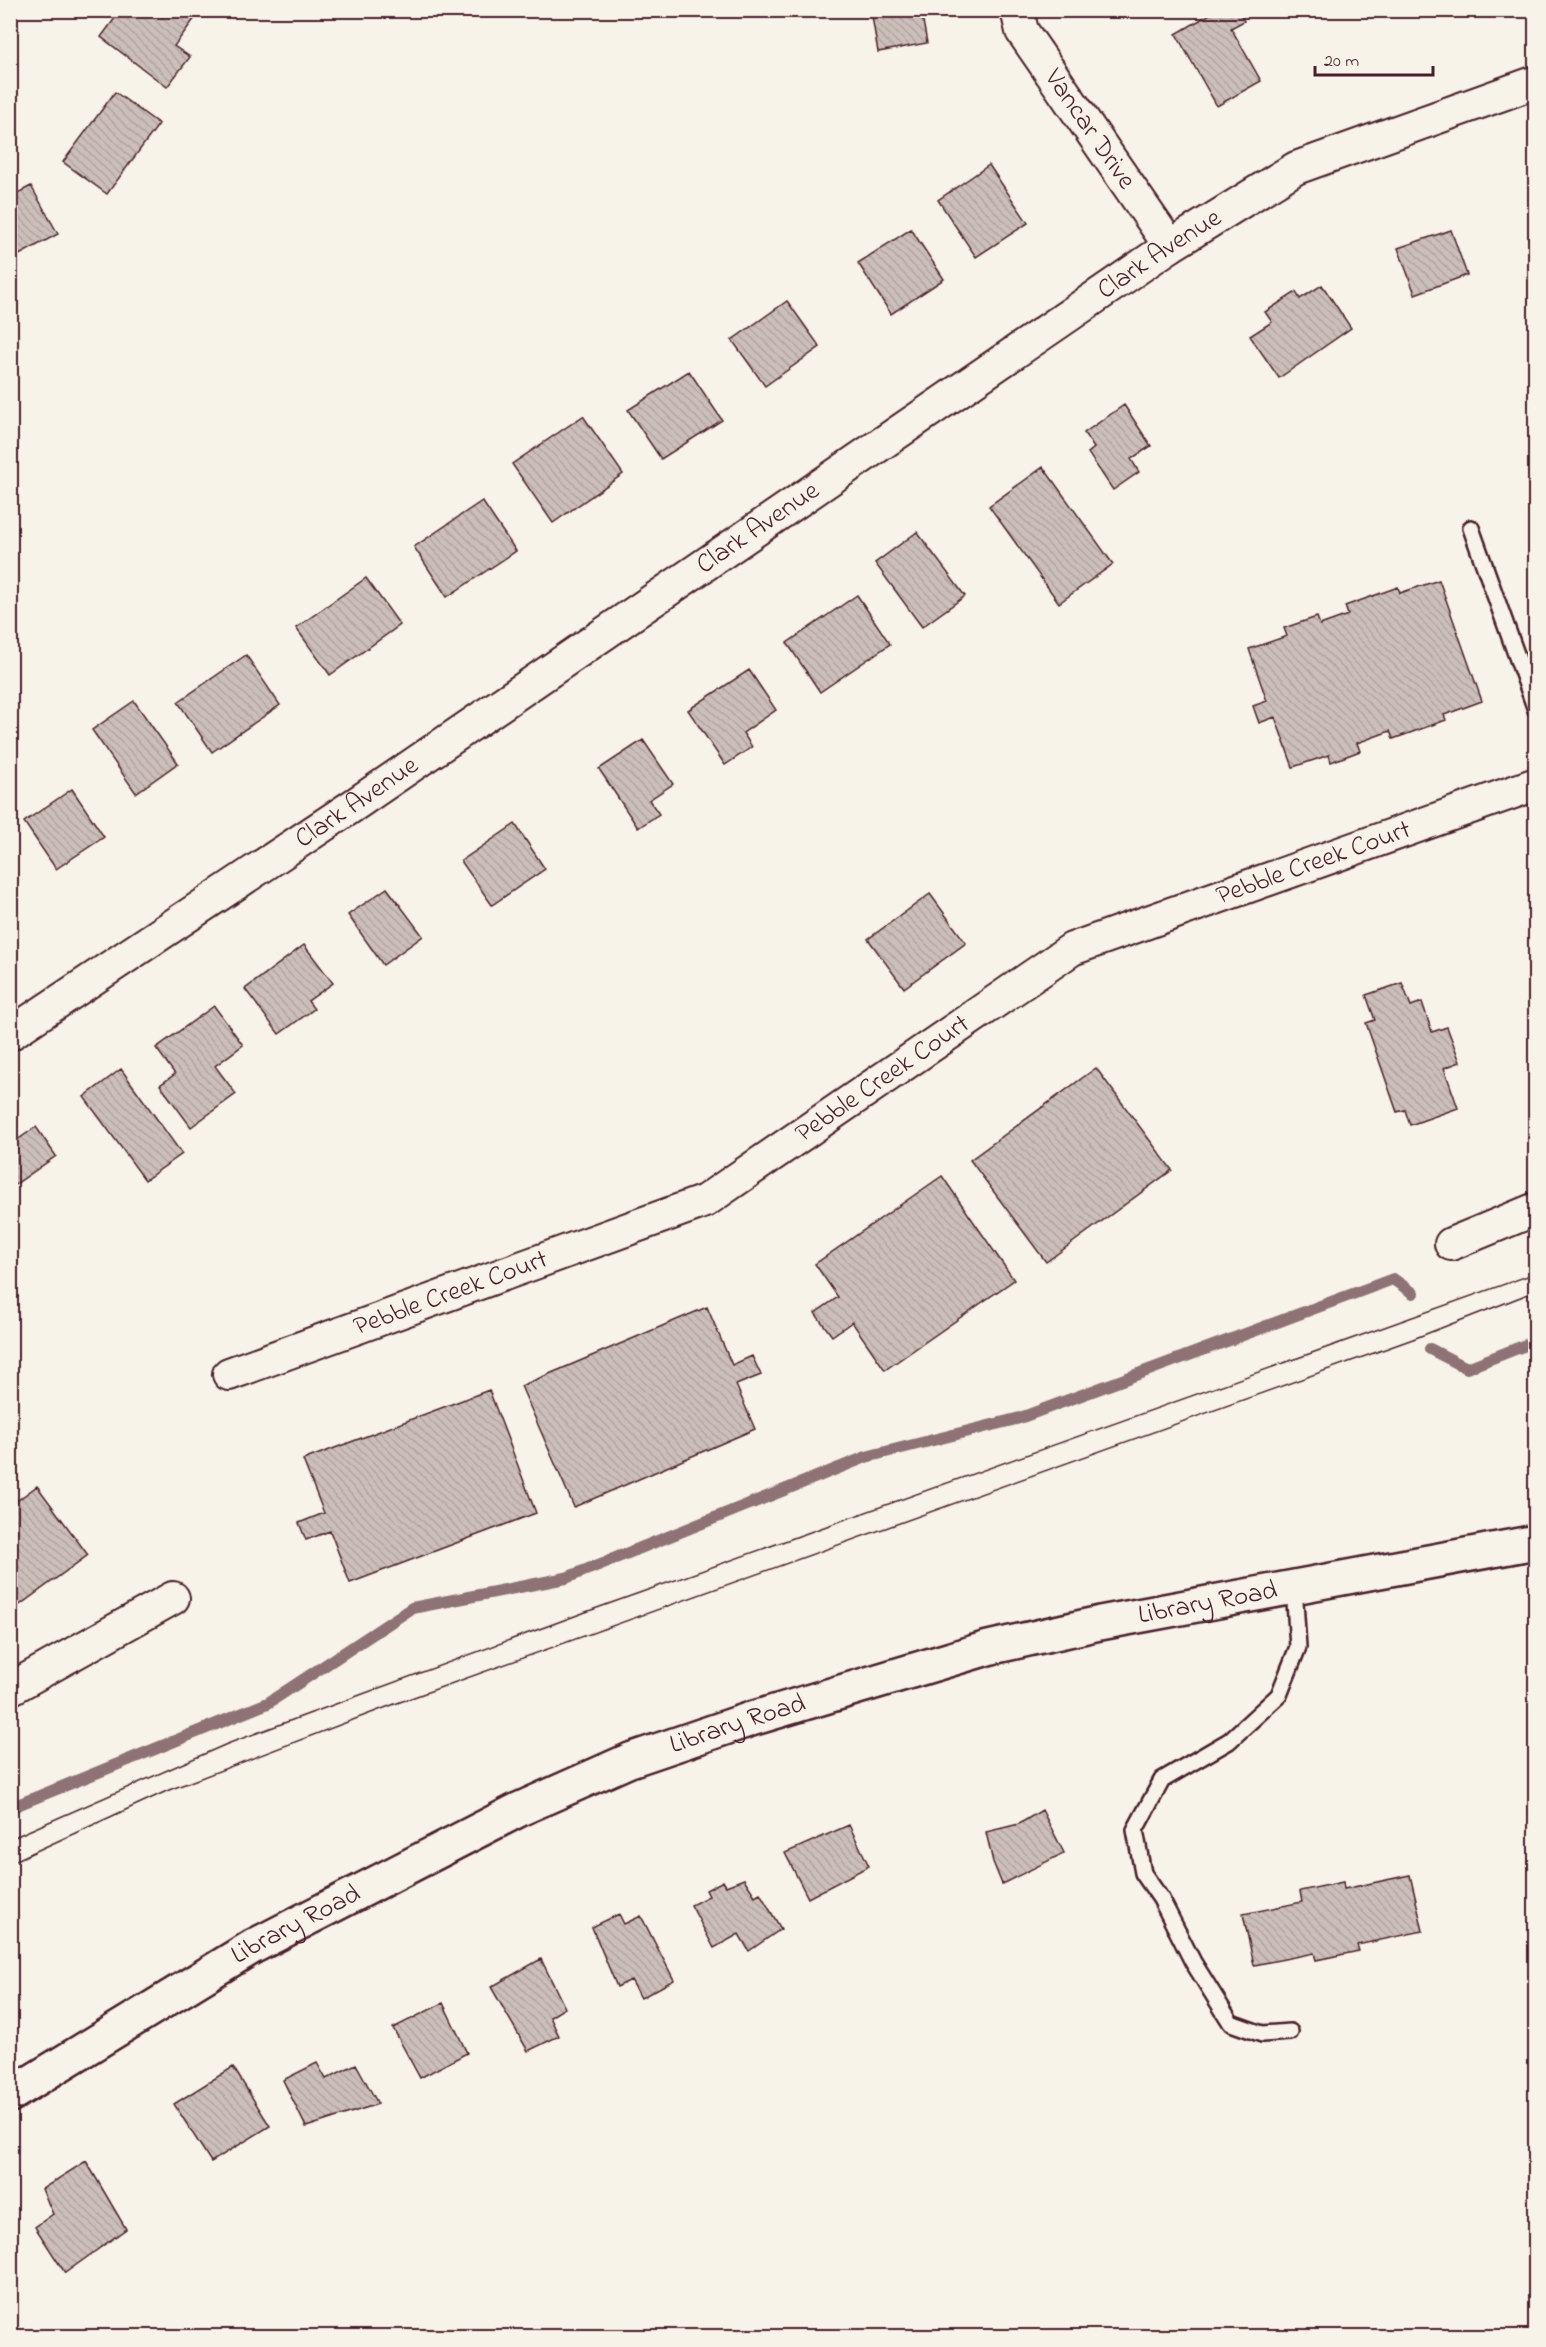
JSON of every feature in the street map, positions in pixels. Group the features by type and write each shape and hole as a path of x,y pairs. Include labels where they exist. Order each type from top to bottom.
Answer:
{"main road":[{"name":"Library Road","path":"10,2095 252,1947 509,1814 630,1760 751,1719 988,1648 1100,1623 1536,1542"}],"street":[{"name":"Vancar Drive","path":"1017,10 1022,31 1170,246"},
{"name":"Clark Avenue","path":"10,1034 357,803 1170,246 1296,168 1536,82"},
{"name":"Pebble Creek Court","path":"229,1374 705,1201 1072,949 1536,784"},
{"path":"1450,1245 1536,1209"},
{"path":"10,1689 172,1598"}],"lane":[{"path":"1471,528 1536,710"},
{"path":"1290,2031 1262,2034 1231,2023 1193,1962 1161,1899 1143,1873 1135,1830 1162,1780 1229,1741 1279,1695 1298,1647 1294,1587"}],"building":[{"path":"121,10 201,10 174,46 190,57 167,87 101,37"},
{"path":"871,10 921,10 927,43 878,52"},
{"path":"1217,10 1238,10 1244,21 1231,28 1261,81 1217,106 1176,34"},
{"path":"115,92 159,124 107,194 63,162"},
{"path":"989,165 1028,223 976,257 938,200"},
{"path":"31,186 58,234 10,260 10,197"},
{"path":"911,229 944,279 891,314 858,263"},
{"path":"1451,230 1467,275 1415,294 1398,248"},
{"path":"1322,285 1351,328 1279,378 1250,336 1272,322 1265,312 1296,292 1300,299"},
{"path":"787,301 820,347 765,386 732,340"},
{"path":"689,371 722,420 661,459 628,410"},
{"path":"1124,405 1151,446 1131,459 1139,472 1113,490 1088,453 1094,448 1084,433"},
{"path":"583,416 623,474 553,523 512,464"},
{"path":"1043,467 1113,564 1059,603 989,506"},
{"path":"482,501 516,551 447,597 414,547"},
{"path":"917,532 965,596 922,627 875,563"},
{"path":"366,578 400,625 330,675 296,628"},
{"path":"1439,580 1482,701 1444,715 1446,720 1393,739 1390,731 1357,743 1360,751 1331,762 1329,755 1293,767 1275,717 1259,723 1253,706 1267,701 1249,649 1287,636 1284,628 1317,617 1320,625 1348,615 1345,606 1398,587 1400,593"},
{"path":"857,595 890,644 820,692 787,643"},
{"path":"246,655 280,705 212,752 178,702"},
{"path":"749,670 776,710 743,733 752,747 725,765 688,710"},
{"path":"134,701 178,763 136,793 92,730"},
{"path":"643,740 673,784 649,800 659,814 638,828 599,769"},
{"path":"72,789 104,837 56,869 24,822"},
{"path":"515,824 545,869 492,905 461,861"},
{"path":"387,888 423,936 383,965 348,915"},
{"path":"930,894 966,943 904,988 868,939"},
{"path":"304,945 333,983 308,1001 314,1009 279,1034 245,989"},
{"path":"1402,983 1411,1006 1422,1002 1432,1032 1447,1027 1460,1062 1444,1068 1458,1108 1410,1125 1405,1110 1397,1112 1366,1023 1375,1020 1366,995"},
{"path":"214,1006 243,1045 215,1066 236,1094 191,1127 160,1085 175,1074 156,1048"},
{"path":"1096,1068 1172,1170 1046,1262 970,1160"},
{"path":"121,1069 182,1154 145,1180 84,1097"},
{"path":"36,1127 56,1156 10,1188 10,1145"},
{"path":"942,1176 1014,1280 885,1370 852,1322 832,1336 815,1313 838,1297 815,1264"},
{"path":"707,1307 732,1365 752,1356 761,1375 736,1385 755,1429 574,1507 521,1386"},
{"path":"489,1390 536,1513 350,1583 330,1531 306,1540 299,1523 324,1513 303,1460"},
{"path":"37,1486 88,1555 10,1612 10,1506"},
{"path":"1042,1810 1064,1853 1002,1884 993,1862 986,1832 1019,1824"},
{"path":"849,1825 869,1866 808,1898 785,1853"},
{"path":"1410,1875 1423,1931 1357,1945 1359,1951 1316,1960 1314,1953 1254,1965 1243,1914 1302,1902 1300,1891 1343,1882 1344,1889"},
{"path":"744,1879 755,1896 760,1893 781,1929 749,1951 739,1934 714,1948 691,1905 709,1896 706,1890 723,1881 726,1886"},
{"path":"619,1914 624,1924 641,1916 674,1980 641,1998 631,1980 617,1987 592,1927"},
{"path":"541,1959 565,2008 550,2017 559,2036 528,2051 491,1987"},
{"path":"443,2003 467,2053 420,2078 393,2028"},
{"path":"317,2063 326,2079 356,2064 378,2104 306,2127 283,2080"},
{"path":"233,2067 270,2126 211,2162 174,2104"},
{"path":"86,2161 126,2229 65,2273 35,2227 53,2214 42,2189"}],"waterway":[{"path":"10,1808 268,1703 412,1608 566,1578 866,1457 1020,1418 1393,1279 1413,1293"},
{"path":"1430,1349 1467,1368 1536,1341"}],"tram line":[{"path":"10,1839 227,1744 583,1613 1536,1273"},
{"path":"10,1863 169,1790 400,1702 1413,1339 1536,1291"}]}
